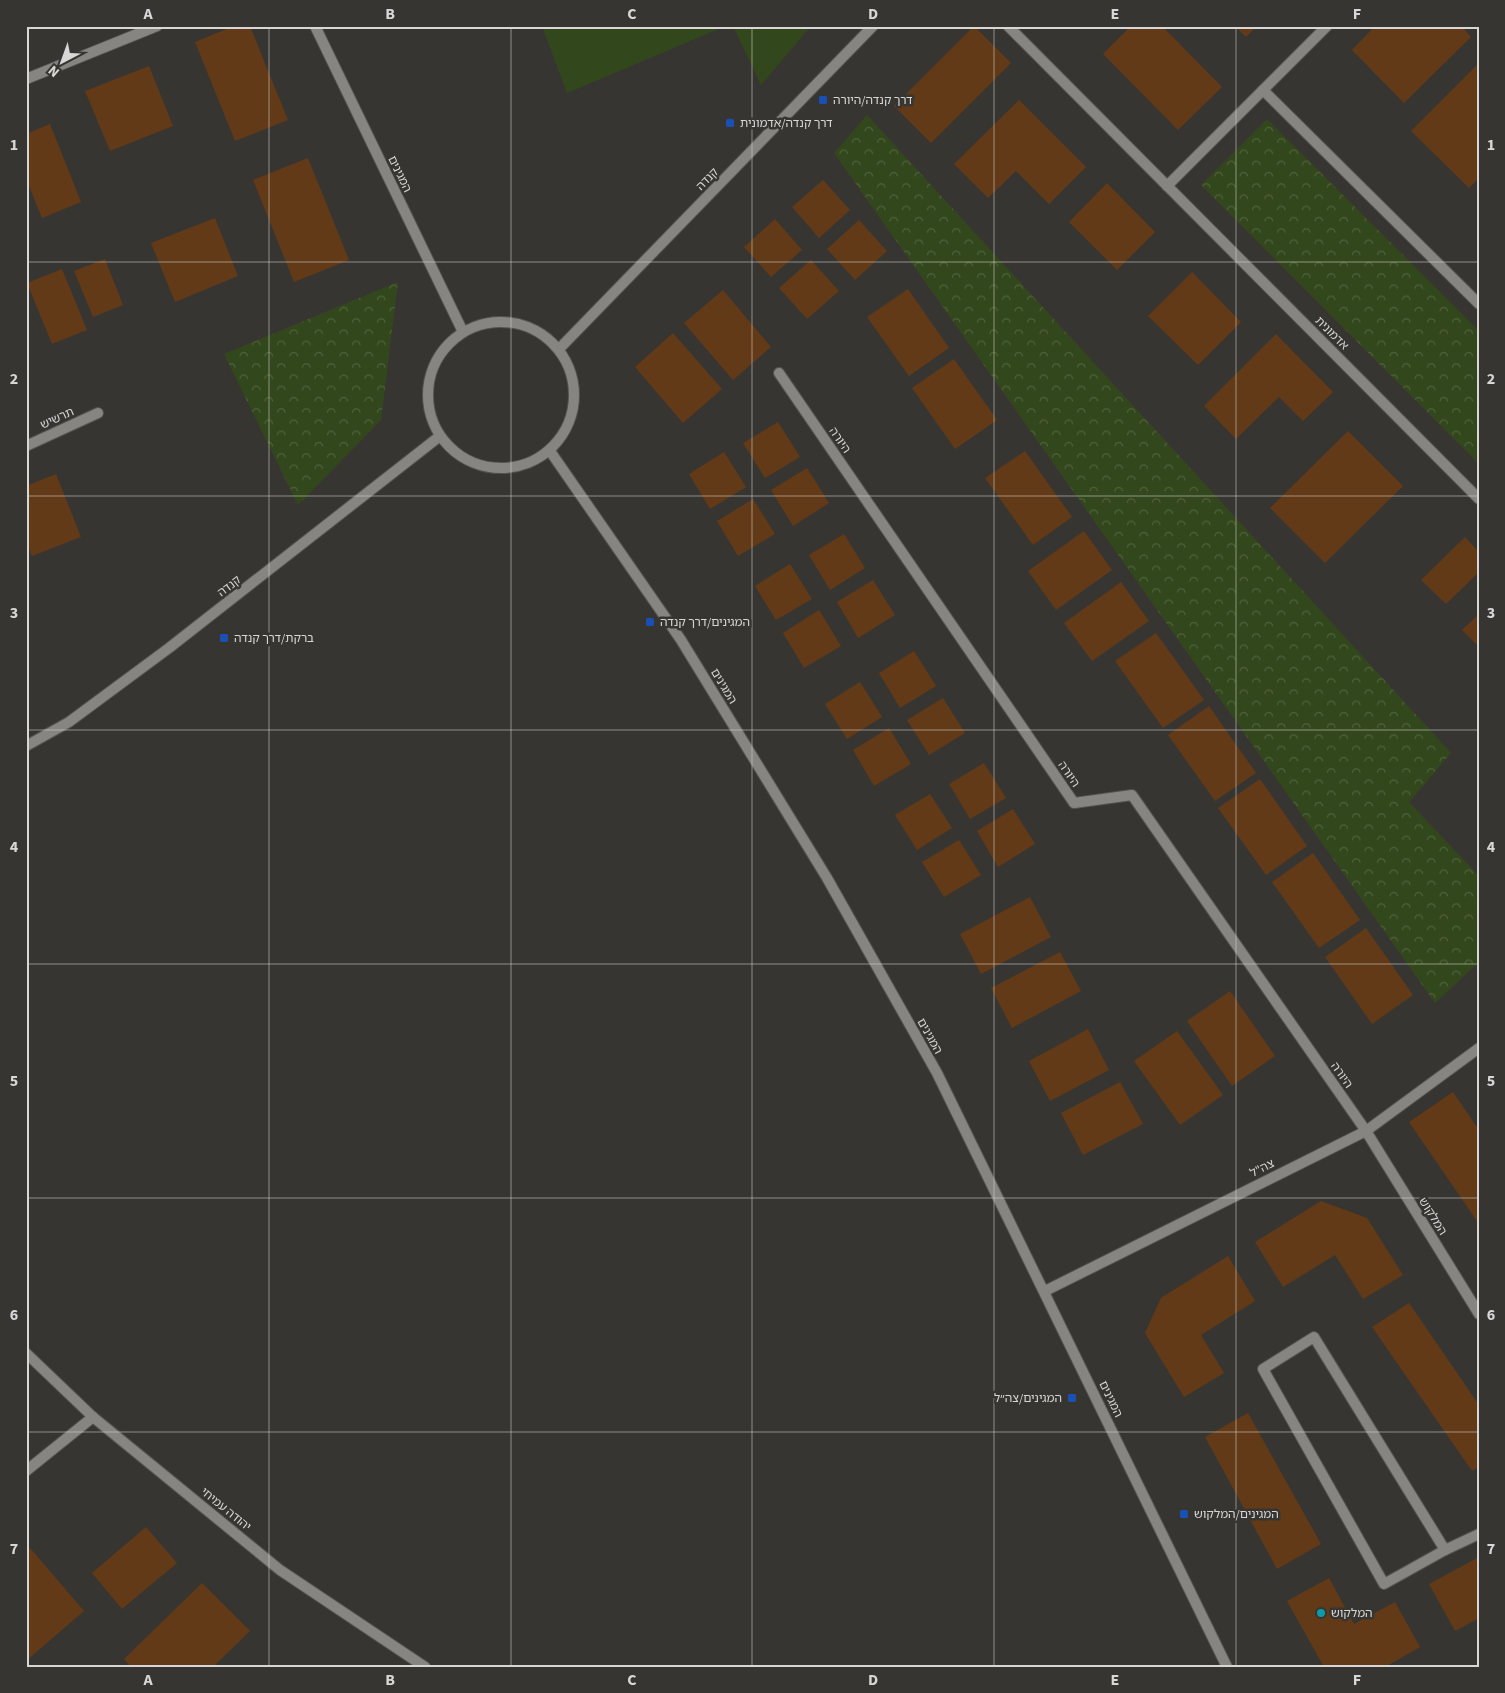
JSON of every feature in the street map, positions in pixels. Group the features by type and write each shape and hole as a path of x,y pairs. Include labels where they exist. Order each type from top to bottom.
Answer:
{"street":[{"path":"26,79 157,26"},
{"name":"המגינים","path":"315,26 463,332"},
{"name":"קנדה","path":"559,349 873,26"},
{"name":"אדמונית","path":"1008,26 1479,499"},
{"path":"1167,186 1327,26"},
{"path":"1263,90 1479,304"},
{"path":"503,321 524,325 544,334 559,349 571,368 575,391 573,413 564,434 550,451 528,464 504,469 479,466 457,454 440,436 430,414 427,391 433,368 444,347 463,332 482,323 503,321"},
{"name":"היורה","path":"779,373 1074,804 1132,795 1366,1131"},
{"name":"תרשיש","path":"26,446 98,413"},
{"name":"קנדה","path":"26,746 69,722 169,648 440,436"},
{"name":"המגינים","path":"550,451 682,640 827,878 936,1074 1045,1291 1227,1667"},
{"name":"צה\"ל","path":"1045,1291 1366,1131 1479,1048"},
{"name":"המלקוש","path":"1366,1131 1479,1314"},
{"path":"1445,1550 1314,1337 1263,1369 1384,1584 1445,1550 1479,1534"},
{"name":"יהודה עמיחי","path":"26,1353 93,1417 280,1570 425,1667"},
{"path":"26,1471 93,1417"}],"green space":[{"path":"542,26 726,26 567,93"},
{"path":"733,26 811,26 761,85"},
{"path":"867,115 1451,753 1409,802 1479,876 1479,962 1435,1003 834,153"},
{"path":"1267,119 1479,331 1479,464 1201,185"},
{"path":"398,282 381,420 298,505 224,354"}],"building":[{"path":"234,26 250,26 288,120 235,141 195,42"},
{"path":"974,26 1011,63 931,143 894,106"},
{"path":"1131,26 1162,26 1222,87 1178,130 1103,54"},
{"path":"1235,26 1257,26 1246,37"},
{"path":"1375,26 1461,26 1471,37 1404,103 1352,50"},
{"path":"1479,63 1479,178 1469,188 1411,131"},
{"path":"149,66 173,126 110,151 85,91"},
{"path":"1019,100 1086,167 1049,204 1016,171 988,198 954,164"},
{"path":"50,124 81,202 42,218 26,179 26,134"},
{"path":"308,158 349,260 294,282 253,180"},
{"path":"823,180 850,210 819,238 792,207"},
{"path":"1107,183 1155,232 1117,270 1069,222"},
{"path":"215,218 238,276 175,302 151,243"},
{"path":"775,219 802,250 771,277 744,247"},
{"path":"859,220 887,251 855,280 827,249"},
{"path":"105,259 123,305 93,317 74,271"},
{"path":"811,260 839,291 807,319 779,288"},
{"path":"62,269 87,330 52,344 27,283"},
{"path":"1192,272 1241,322 1198,365 1148,316"},
{"path":"908,289 949,348 909,376 867,317"},
{"path":"723,290 771,347 733,380 684,323"},
{"path":"673,333 722,389 683,423 635,367"},
{"path":"1276,334 1333,392 1303,421 1279,397 1236,439 1204,406"},
{"path":"954,359 997,420 955,449 912,388"},
{"path":"778,422 800,457 765,478 743,443"},
{"path":"1348,431 1403,486 1325,563 1270,508"},
{"path":"1025,451 1072,517 1033,545 985,478"},
{"path":"724,452 746,487 710,509 689,474"},
{"path":"807,468 829,503 793,526 771,490"},
{"path":"56,474 81,537 32,556 26,542 26,486"},
{"path":"753,499 775,534 738,556 717,521"},
{"path":"1084,531 1112,570 1056,610 1028,571"},
{"path":"844,534 865,568 830,590 809,555"},
{"path":"1465,537 1479,552 1479,572 1446,604 1421,580"},
{"path":"790,564 812,599 776,620 755,586"},
{"path":"873,580 895,615 858,638 837,602"},
{"path":"1121,582 1149,621 1092,661 1064,623"},
{"path":"819,610 841,646 804,668 783,633"},
{"path":"1479,614 1479,647 1462,630"},
{"path":"1156,633 1204,700 1163,728 1115,661"},
{"path":"914,651 936,686 900,708 879,673"},
{"path":"860,682 882,717 847,739 825,704"},
{"path":"943,698 965,733 929,755 907,720"},
{"path":"1209,706 1256,773 1215,801 1168,735"},
{"path":"889,728 911,764 874,786 853,750"},
{"path":"984,763 1006,798 970,819 949,784"},
{"path":"1260,779 1307,846 1266,875 1218,808"},
{"path":"930,794 952,828 917,850 895,815"},
{"path":"1013,809 1035,844 998,867 977,831"},
{"path":"959,840 981,875 944,897 922,862"},
{"path":"1313,853 1360,920 1319,948 1272,882"},
{"path":"1030,897 1051,937 981,974 960,934"},
{"path":"1366,928 1413,995 1372,1024 1325,957"},
{"path":"1060,952 1081,991 1012,1028 991,988"},
{"path":"1230,991 1275,1056 1232,1086 1187,1021"},
{"path":"1088,1029 1109,1070 1050,1101 1029,1061"},
{"path":"1177,1031 1223,1095 1180,1125 1134,1061"},
{"path":"1120,1082 1143,1124 1083,1155 1061,1113"},
{"path":"1453,1092 1479,1130 1479,1224 1409,1122"},
{"path":"1321,1201 1367,1218 1403,1275 1363,1299 1335,1255 1283,1287 1255,1242"},
{"path":"1228,1256 1255,1301 1201,1335 1224,1373 1184,1397 1145,1333 1161,1298"},
{"path":"1409,1303 1479,1405 1479,1467 1472,1471 1372,1327"},
{"path":"1248,1413 1321,1544 1277,1569 1205,1437"},
{"path":"146,1527 177,1563 122,1609 92,1573"},
{"path":"30,1548 84,1611 26,1661 26,1551"},
{"path":"1479,1557 1479,1618 1455,1631 1429,1584"},
{"name":"המלקוש","path":"1329,1578 1354,1624 1395,1602 1420,1647 1385,1667 1324,1667 1287,1601"},
{"path":"202,1583 250,1631 213,1667 131,1667 124,1659"}],"place":[{"name":"דרך קנדה/היורה","path":"823,100"},
{"name":"דרך קנדה/אדמונית","path":"730,123"},
{"name":"המגינים/דרך קנדה","path":"650,622"},
{"name":"ברקת/דרך קנדה","path":"224,638"},
{"name":"המגינים/צה״ל","path":"1072,1398"},
{"name":"המגינים/המלקוש","path":"1184,1514"},
{"name":"המלקוש","path":"1321,1613"}]}
